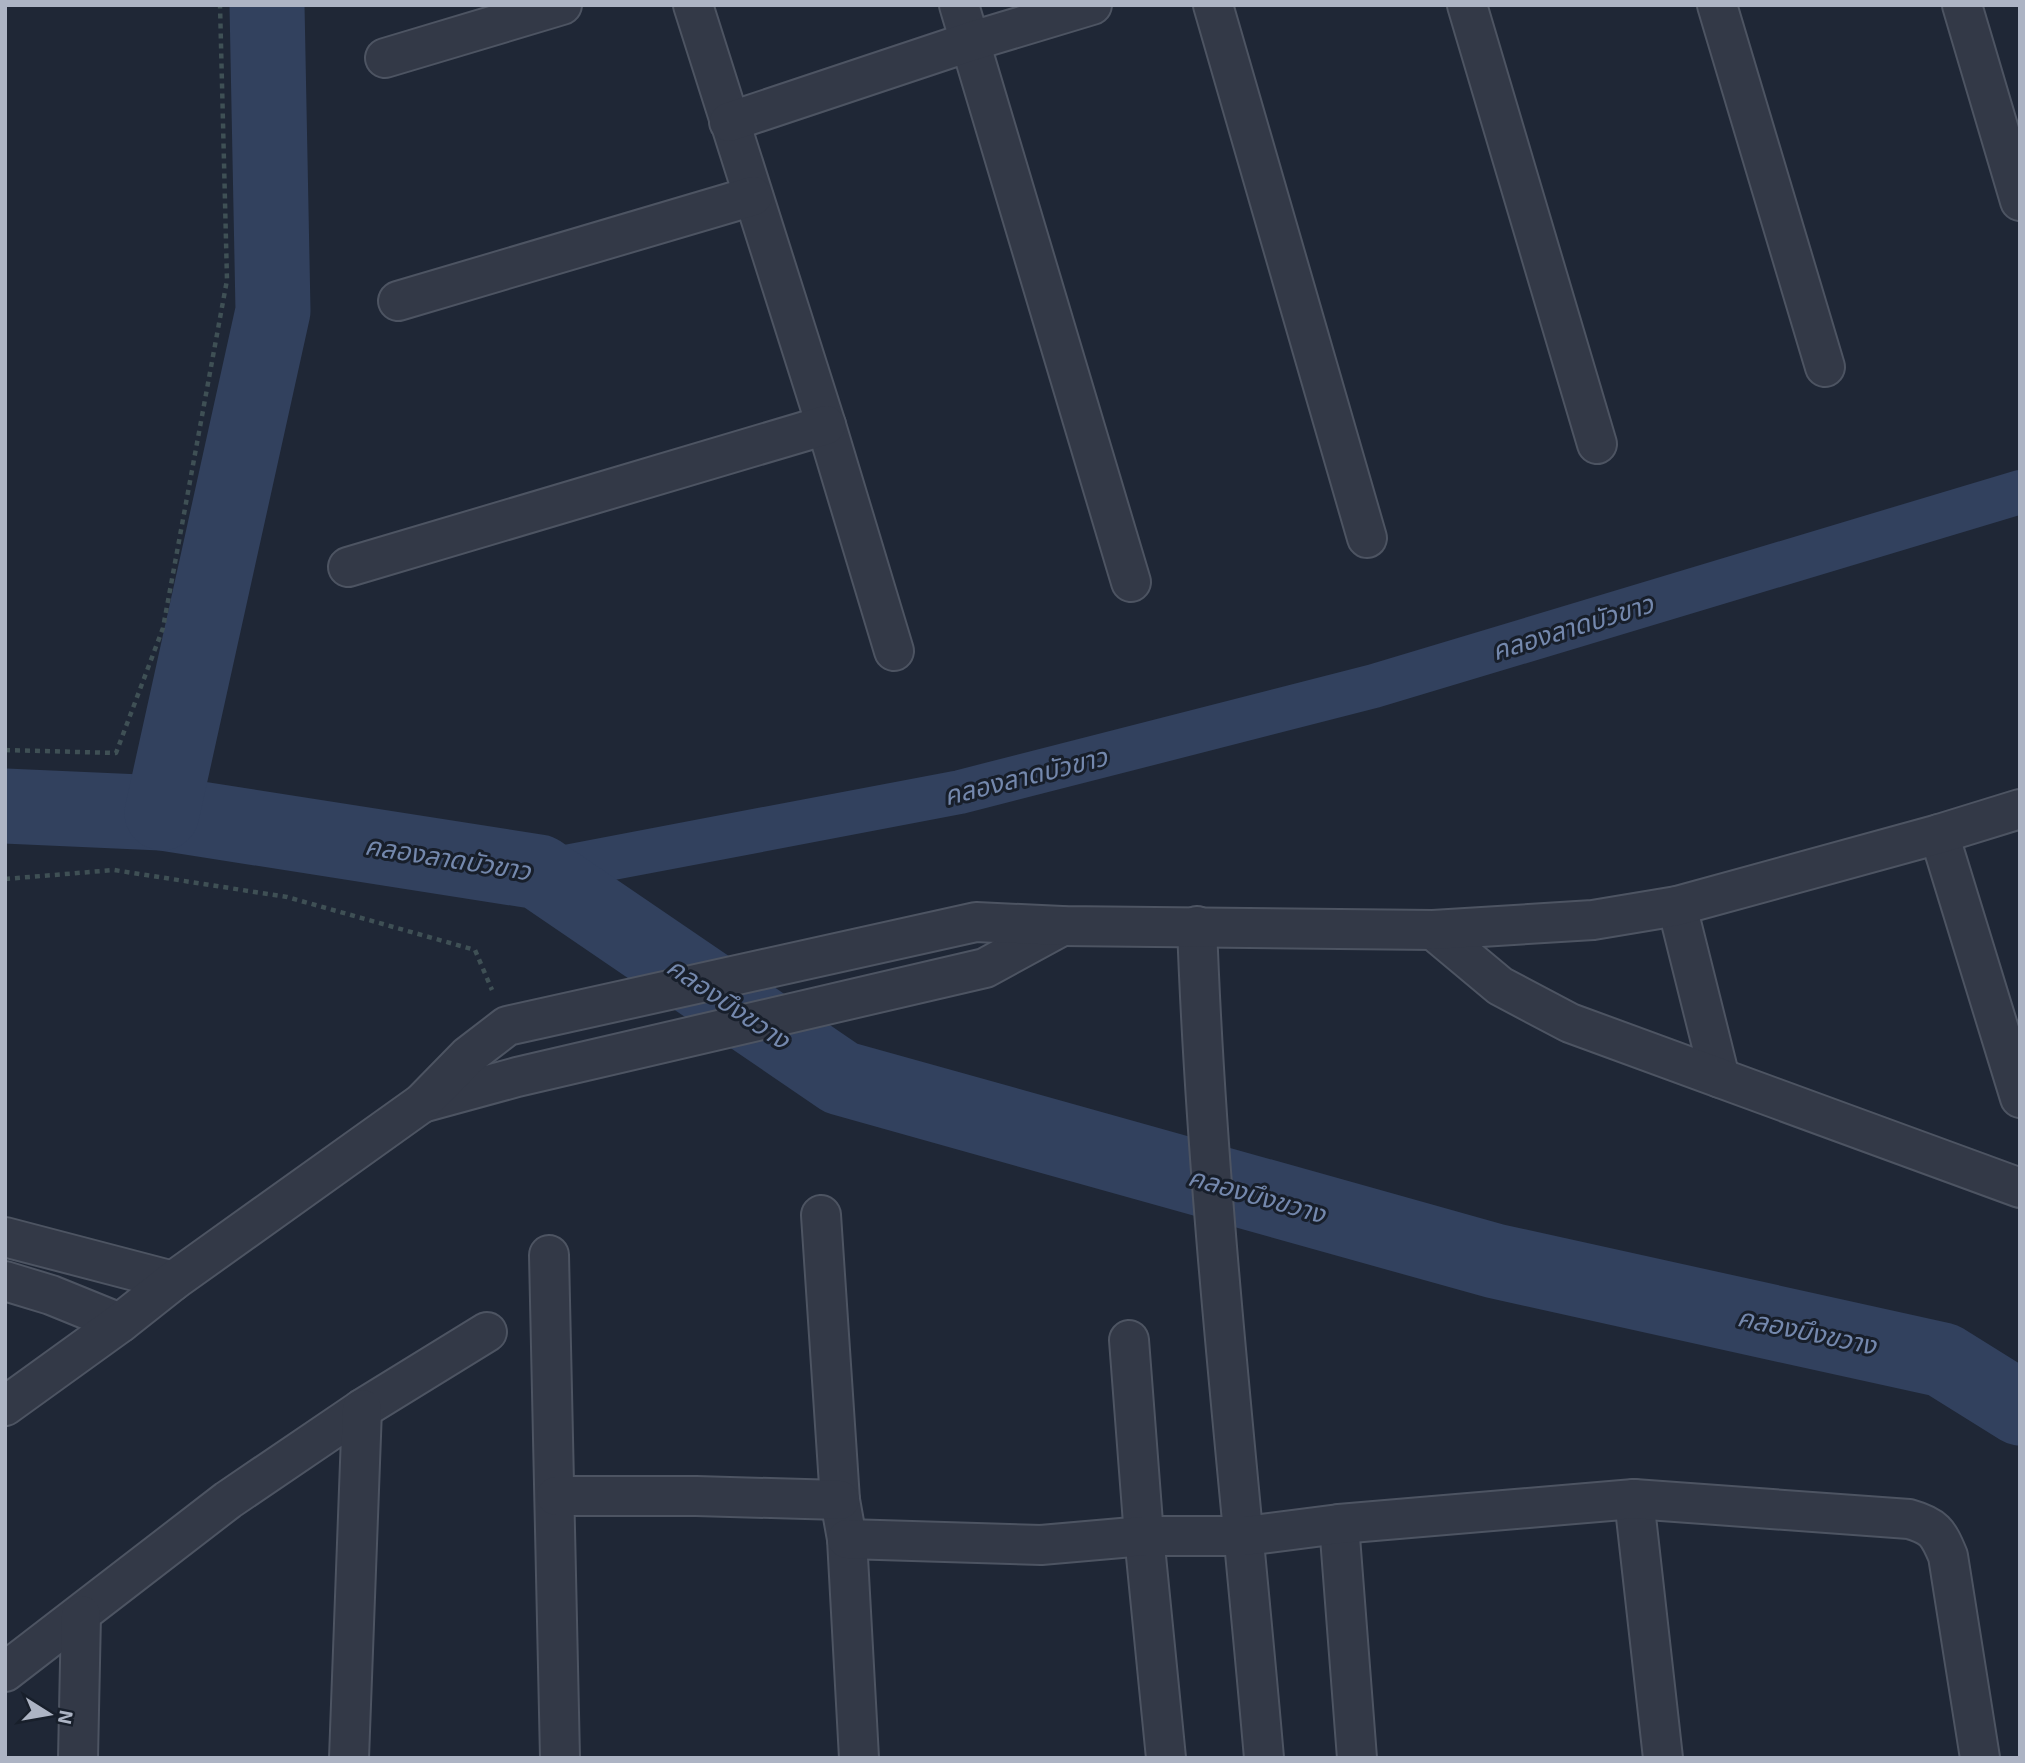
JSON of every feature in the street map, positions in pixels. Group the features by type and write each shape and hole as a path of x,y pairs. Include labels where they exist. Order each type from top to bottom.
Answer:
{"street":[{"path":"385,58 562,5"},
{"path":"693,5 826,425 894,651"},
{"path":"958,5 1131,582"},
{"path":"729,122 969,42 1091,5"},
{"path":"1213,5 1367,538"},
{"path":"1467,5 1597,444"},
{"path":"1717,5 1825,367"},
{"path":"1962,5 2020,201"},
{"path":"398,301 753,196"},
{"path":"348,567 826,425"},
{"path":"5,1406 422,1103 468,1056 507,1026 976,922 1062,926 1433,930 1593,919 1677,906 2020,809"},
{"path":"1939,834 2020,1098"},
{"path":"1677,906 1720,1079"},
{"path":"422,1103 516,1077 985,968 1062,926"},
{"path":"1197,926 1202,1058 1230,1418 1245,1536 1264,1758"},
{"path":"1433,930 1500,986 1570,1023 2020,1188"},
{"path":"821,1215 840,1500 847,1539 859,1758"},
{"path":"5,1237 173,1282"},
{"path":"549,1255 560,1758"},
{"path":"5,1281 51,1295 120,1323"},
{"path":"5,1672 228,1500 362,1409 486,1332"},
{"path":"1129,1340 1144,1536 1166,1758"},
{"path":"349,1758 362,1409"},
{"path":"556,1496 840,1500"},
{"path":"847,1539 1041,1545 1144,1536 1245,1536 1339,1524 1634,1499 1909,1519 1928,1525 1941,1538 1948,1556 1980,1758"},
{"path":"1634,1499 1663,1758"},
{"path":"1339,1524 1357,1758"},
{"path":"78,1758 81,1615"}],"path":[{"path":"5,750 116,753 163,628 227,281 220,5"},
{"path":"5,879 114,870 287,897 475,950"}],"waterway":[{"path":"162,813 273,311 267,5"},
{"name":"คลองลาดบัวขาว","path":"539,872 960,792 1374,686 2020,492"},
{"name":"คลองบึงขวาง","path":"5,806 162,813 539,872 841,1078 1495,1261 1943,1360 2020,1408"}]}
